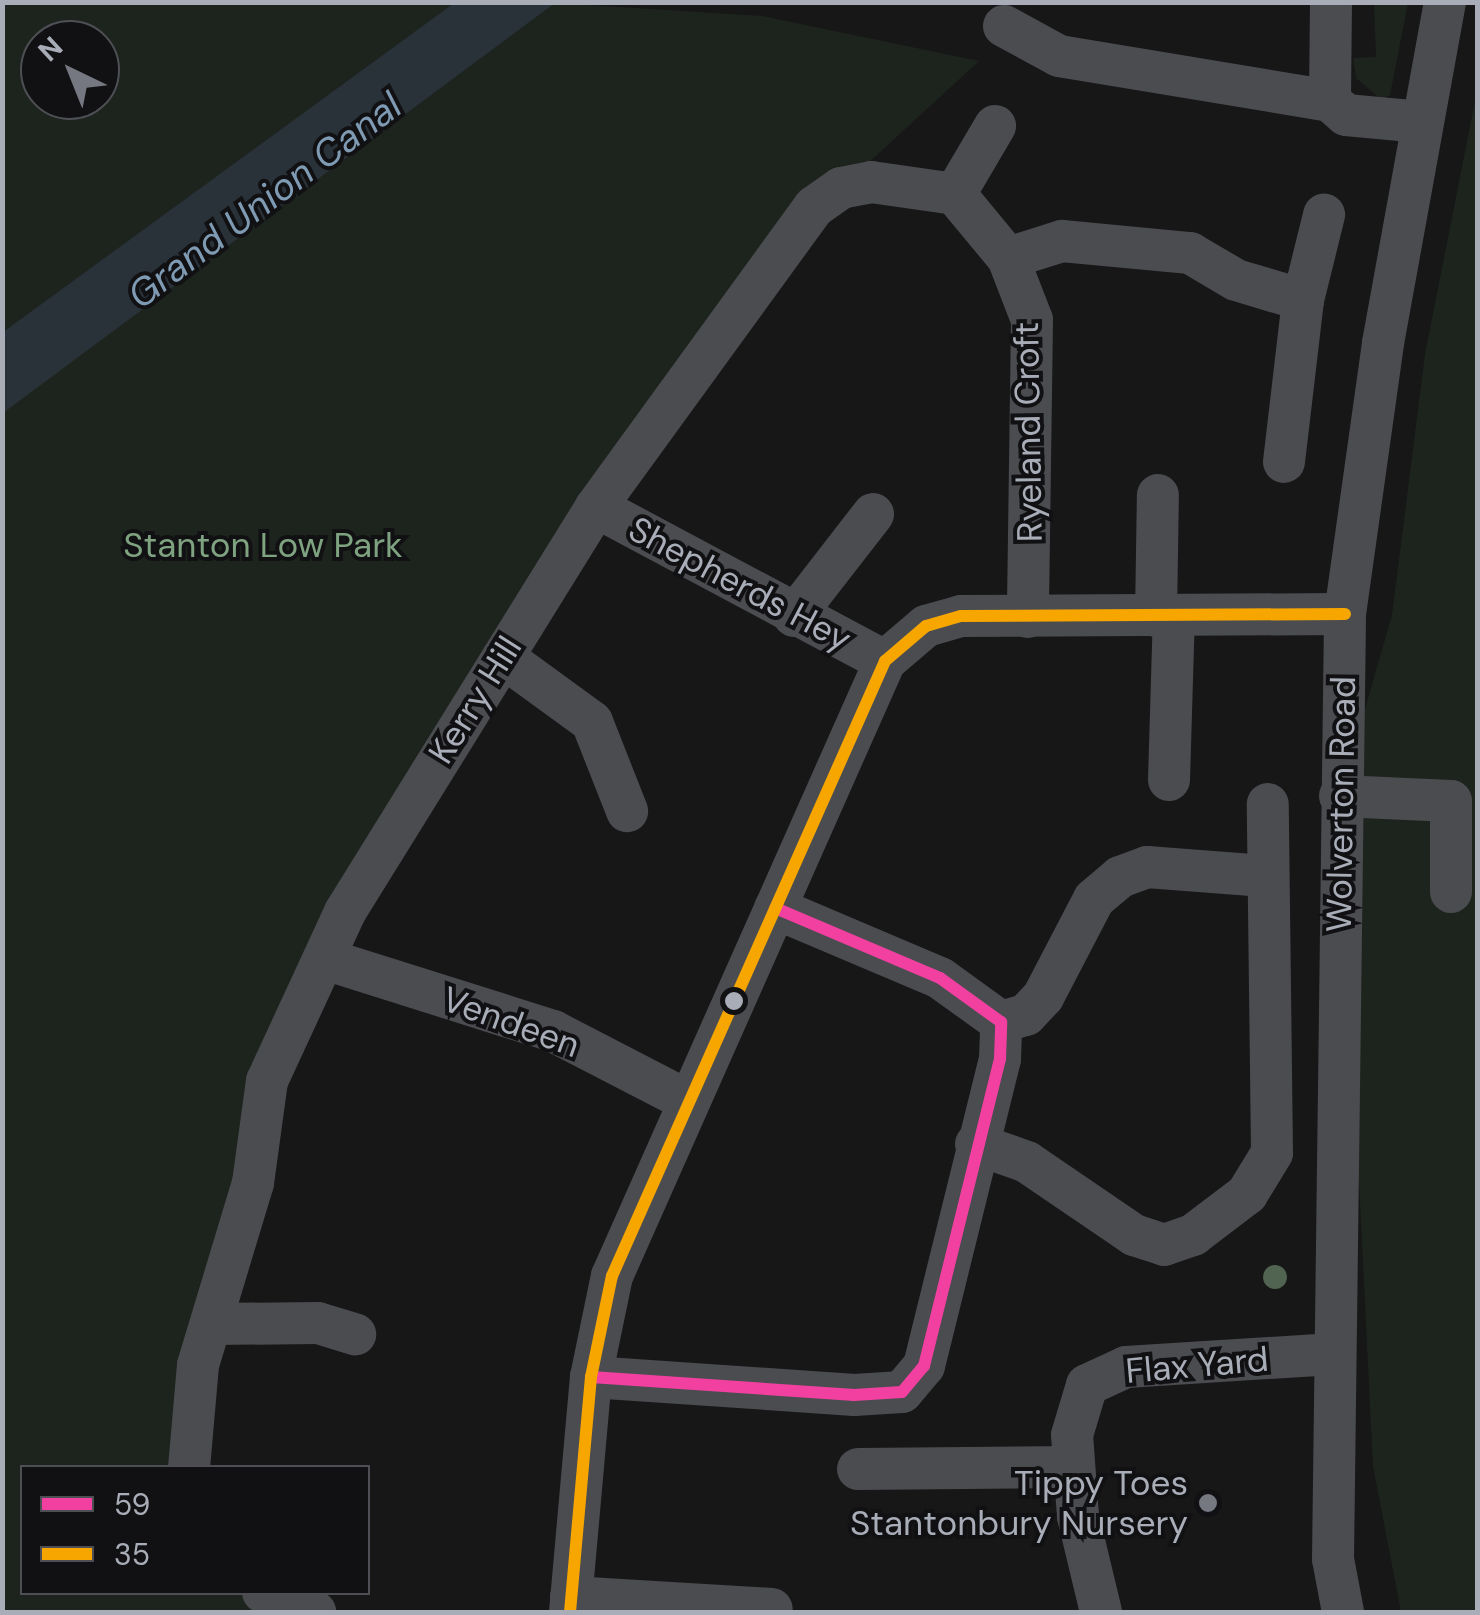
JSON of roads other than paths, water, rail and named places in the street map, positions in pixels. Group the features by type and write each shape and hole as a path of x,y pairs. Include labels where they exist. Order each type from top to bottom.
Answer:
{"street":[{"path":"1330,101 1331,2"},
{"name":"Wolverton Road","path":"1343,1612 1332,1559 1345,614 1422,122 1445,2"},
{"path":"1004,26 1076,60 1330,101 1346,115 1422,122"},
{"path":"995,126 955,194 1008,258 1062,241 1190,253 1236,280 1304,300"},
{"name":"Kerry Hill","path":"189,1465 198,1365 253,1183 267,1081 328,960 345,912 596,507 814,206 841,188 871,182 955,194"},
{"path":"1284,462 1304,300 1324,214"},
{"name":"Ryeland Croft","path":"1008,258 1032,320 1028,617"},
{"path":"1158,495 1170,780"},
{"name":"Shepherds Hey","path":"596,507 794,616 885,661"},
{"path":"794,616 873,514"},
{"path":"772,1609 570,1605 591,1377 612,1276 885,661 926,626 961,616 1345,614"},
{"path":"502,657 592,722 626,812"},
{"path":"1340,796 1451,801 1450,892"},
{"path":"976,1144 1027,1162 1134,1235 1164,1245 1218,1220 1247,1194 1272,1153 1265,876 1268,804"},
{"path":"1001,1022 1026,1014 1043,997 1094,899 1120,877 1146,867 1265,876"},
{"path":"775,908 940,978 1001,1022"},
{"name":"Vendeen","path":"328,960 552,1031 688,1101"},
{"path":"591,1377 854,1396 902,1392 924,1366 976,1144 1000,1060 1001,1022"},
{"path":"212,1324 318,1323 354,1334"},
{"name":"Flax Yard","path":"1101,1612 1074,1466 1080,1397 1112,1370 1334,1354"},
{"path":"858,1469 1074,1466"},
{"path":"272,1595 315,1612"}],"water":[{"name":"Grand Union Canal","path":"454,3 555,3 3,413 3,332"}],"place":[{"name":"Tippy Toes Stantonbury Nursery","path":"1208,1503"}],"park label":[{"name":"Stanton Low Park","path":"263,545"}]}
